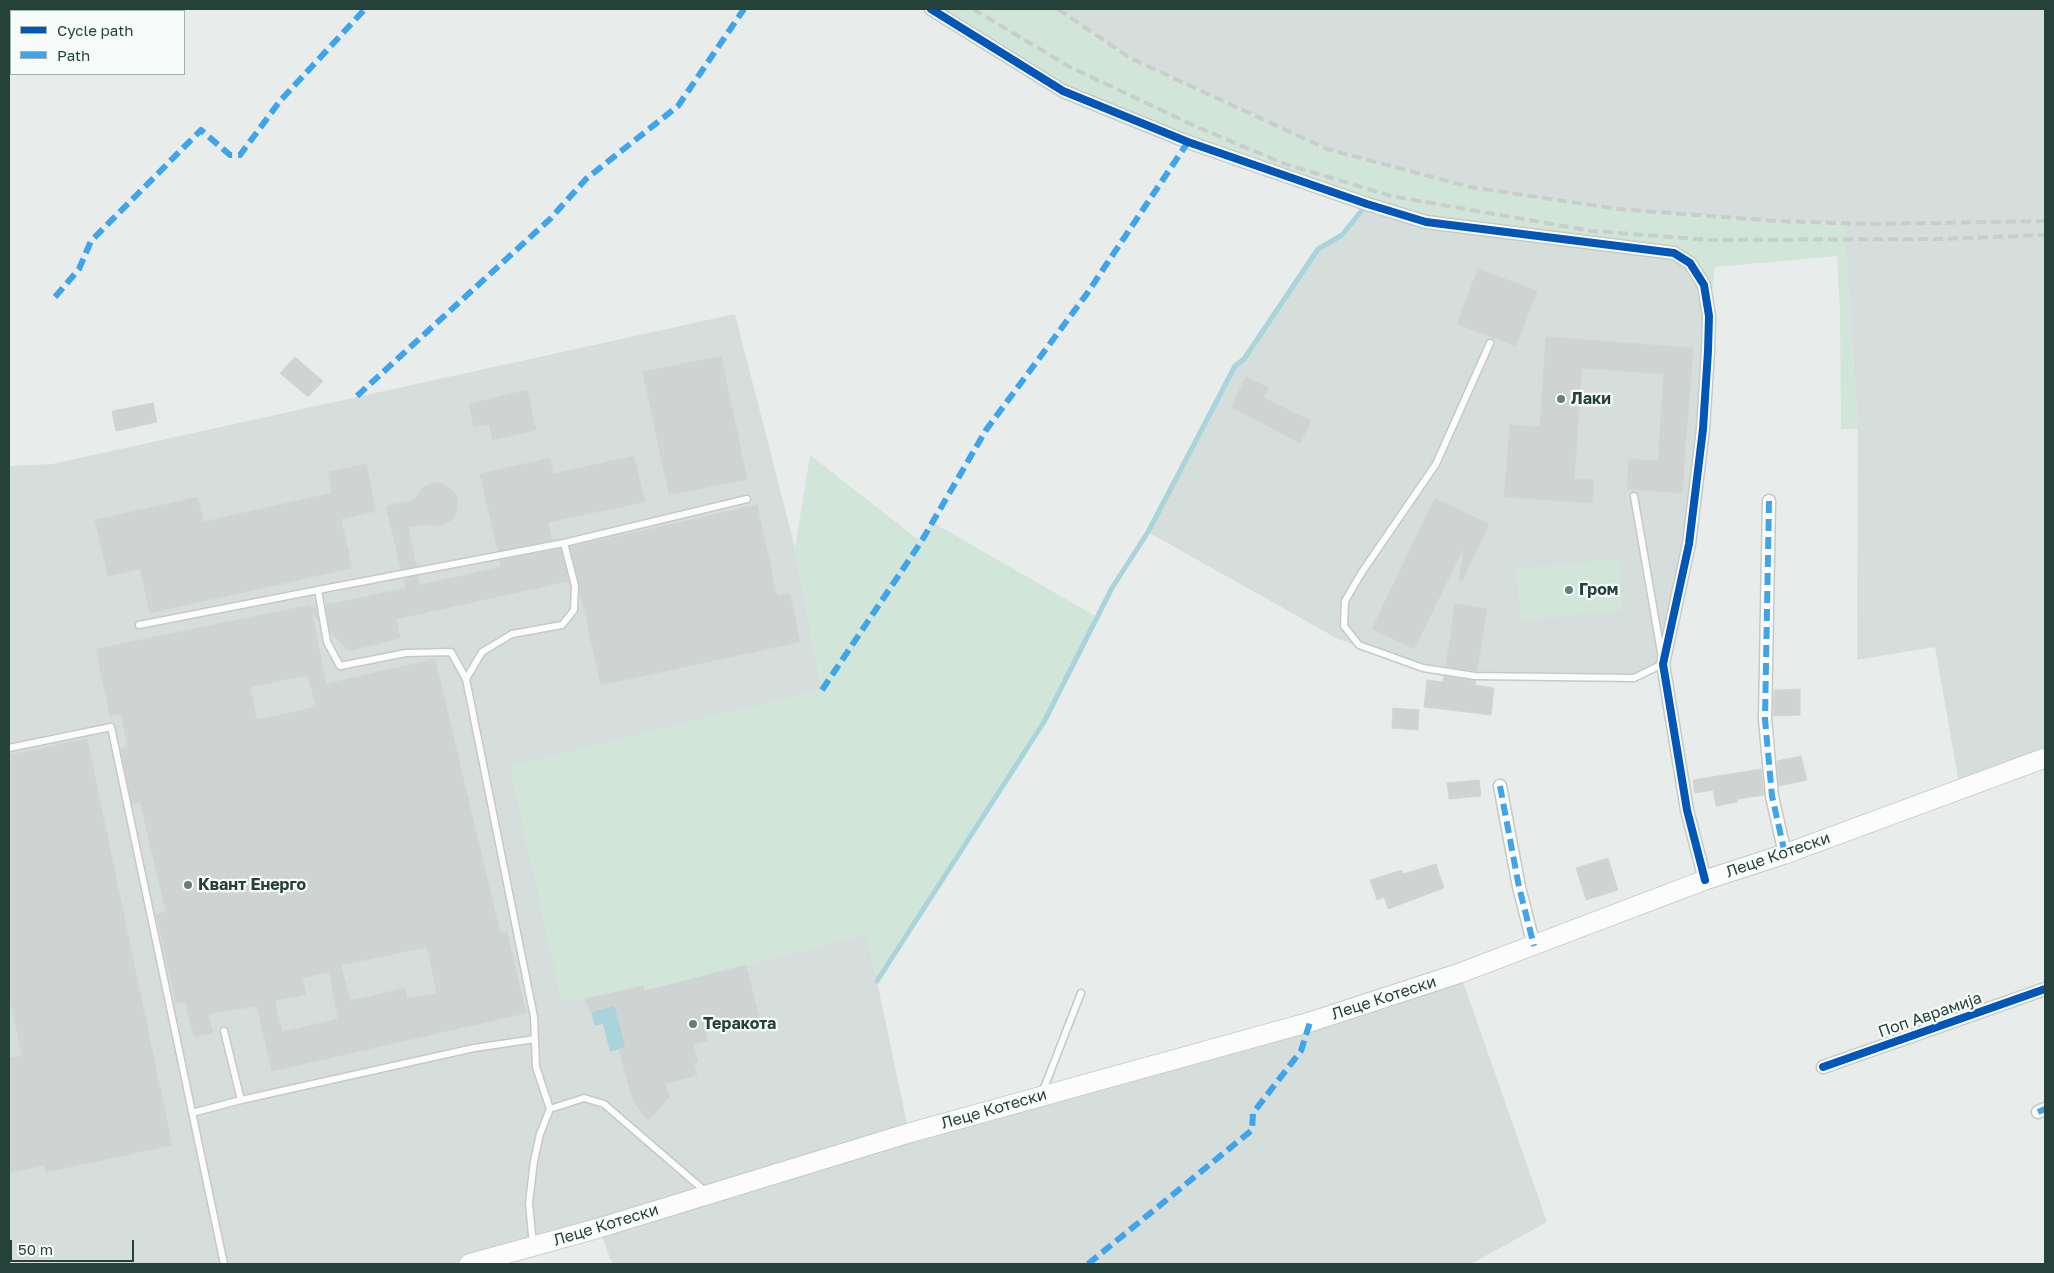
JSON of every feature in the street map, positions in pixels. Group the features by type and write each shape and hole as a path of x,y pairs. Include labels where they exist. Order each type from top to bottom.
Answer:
{"main road":[{"name":"Леце Котески","path":"468,1264 599,1228 708,1193 1038,1097 1310,1022 1460,973 1705,880 1785,854 2045,758"}],"street":[{"path":"931,9 1063,91 1188,142 1367,204 1426,222 1674,253 1690,263 1704,285 1709,316 1707,370 1703,429 1689,544 1663,664 1687,810 1705,880"},
{"path":"1769,501 1765,719 1772,796 1785,854"},
{"path":"1500,786 1519,888 1534,946"},
{"name":"Поп Аврамија","path":"1823,1067 2045,989"}],"lane":[{"path":"1490,343 1436,464 1362,572 1345,601 1344,626 1359,645 1423,668 1475,676 1634,678 1663,664 1634,496"},
{"path":"139,625 564,543 747,499"},
{"path":"466,679 482,652 512,634 562,625 574,610 575,586 564,543"},
{"path":"318,590 327,642 340,666 406,654 451,652 466,679 534,1017 536,1067 550,1109 584,1098 604,1104 708,1193"},
{"path":"9,748 111,727 224,1264"},
{"path":"1038,1097 1046,1083 1081,993"},
{"path":"224,1031 241,1100"},
{"path":"192,1113 241,1100 474,1048 535,1039"},
{"name":"Леце Котески","path":"533,1246 529,1203 534,1161 540,1134 550,1109"}],"shaded area":[{"path":"1058,9 2045,9 2045,758 1960,789 1935,647 1857,660 1858,429 1844,223 1777,221 1618,209 1543,199 1470,187 1327,149 1130,58"},
{"path":"1367,204 1674,253 1704,285 1703,429 1663,664 1634,678 1475,676 1423,668 1338,639 1148,532 1235,366 1245,359 1318,249 1342,235"},
{"path":"735,314 795,548 822,690 510,767 624,991 646,990 867,934 909,1133 1460,973 1547,1222 1471,1264 612,1264 599,1228 469,1264 9,1264 9,466 52,464"}],"green space":[{"path":"931,9 1058,9 1130,58 1327,149 1470,187 1618,209 1777,221 1844,223 1858,429 1841,429 1840,310 1837,256 1715,267 1709,316 1704,285 1674,253 1426,222 1063,91"},
{"path":"810,455 920,541 932,522 1097,617 1044,722 877,981 867,934 646,990 624,991 585,999 561,1000 510,767 822,690 795,548"},
{"name":"Гром","path":"1618,559 1623,610 1521,621 1516,569"}],"water":[{"path":"615,1005 626,1047 610,1052 603,1024 595,1026 591,1012"}],"building":[{"path":"1478,269 1537,291 1516,346 1457,324"},
{"name":"Лаки","path":"1546,337 1693,348 1682,493 1627,489 1629,459 1658,461 1664,374 1582,368 1574,479 1594,480 1592,503 1504,497 1510,425 1540,427"},
{"path":"721,356 747,479 669,495 643,372"},
{"path":"295,357 323,381 308,397 280,373"},
{"path":"1246,377 1269,388 1263,397 1311,421 1300,443 1231,407"},
{"path":"527,390 536,430 493,440 489,424 474,427 469,404"},
{"path":"153,403 157,422 116,431 112,411"},
{"path":"634,456 645,502 548,522 552,540 498,551 480,474 550,458 553,474"},
{"path":"366,464 376,511 341,519 352,568 150,613 140,569 108,576 95,520 198,497 203,522 332,493 328,472"},
{"path":"436,482 443,484 455,493 458,500 456,514 452,520 439,526 426,524 408,527 416,566 401,569 386,506 414,500 422,488"},
{"path":"1435,498 1489,524 1462,581 1459,580 1464,547 1414,649 1372,629"},
{"path":"757,505 777,596 790,594 800,642 601,685 570,547"},
{"path":"560,549 569,581 396,619 400,638 349,651 330,632 326,605 406,588 404,579 418,576 420,585 501,567 500,560"},
{"path":"1455,604 1487,609 1477,671 1446,666"},
{"path":"310,605 311,608 316,607 318,620 312,613 326,684 435,659 500,933 507,932 526,1013 272,1071 257,1006 208,1014 213,1033 194,1037 185,1001 176,1003 156,914 166,912 140,802 132,804 121,748 128,747 121,714 110,716 96,649","holes":["308,675 316,707 257,720 250,687","427,947 437,993 407,999 405,988 350,1001 341,965","329,972 338,1019 282,1032 275,1001 306,994 302,978"]},
{"path":"1444,676 1476,681 1475,685 1494,688 1491,715 1424,707 1427,680 1443,682"},
{"path":"1800,689 1800,715 1773,716 1774,690"},
{"path":"1393,708 1419,710 1418,730 1392,728"},
{"path":"87,739 172,1145 46,1172 45,1165 9,1173 9,1058 22,1056 9,993 9,755"},
{"path":"1801,756 1807,780 1779,786 1777,761"},
{"path":"1761,769 1764,795 1737,799 1738,802 1716,806 1713,790 1695,793 1693,780"},
{"path":"1479,780 1481,796 1449,799 1447,783"},
{"path":"1608,858 1618,890 1586,900 1576,868"},
{"path":"1436,864 1444,888 1388,909 1384,897 1377,900 1370,880 1402,870 1403,874"},
{"name":"Теракота","path":"746,965 759,1017 705,1031 707,1041 693,1044 698,1062 694,1064 697,1075 665,1084 669,1097 648,1121 633,1101 619,1049 626,1047 615,1005 591,1012 585,999 643,986 644,991"}],"waterway":[{"path":"877,981 1044,722 1112,588 1148,532 1235,366 1244,359 1318,249 1342,235 1367,204"}],"railway":[{"path":"973,9 1070,67 1197,127 1285,164 1391,196 1592,231 1710,240 1941,239 2045,235"},
{"path":"1058,9 1130,58 1327,149 1470,187 1618,209 1777,221 1870,224 2045,221"}],"marked path":[{"path":"55,297 79,269 91,241 201,130 230,155 240,155 280,101 365,9"},
{"path":"357,396 550,219 586,179 678,106 744,9"},
{"path":"822,690 921,542 986,430 1086,295 1188,142"},
{"path":"1769,501 1765,719 1772,796 1785,854"},
{"path":"1500,786 1519,887 1534,946"},
{"path":"1088,1264 1252,1130 1253,1113 1301,1051 1310,1022"},
{"path":"2038,1112 2045,1109"}],"cycle path":[{"path":"931,9 1063,91 1188,142 1367,204 1426,222 1674,253 1690,263 1704,285 1709,316 1703,429 1689,544 1663,664 1687,810 1705,880"},
{"path":"1823,1067 2045,989"}],"place":[{"name":"Лаки","path":"1561,399"},
{"name":"Гром","path":"1569,590"},
{"name":"Квант Енерго","path":"188,885"},
{"name":"Теракота","path":"693,1024"}]}
